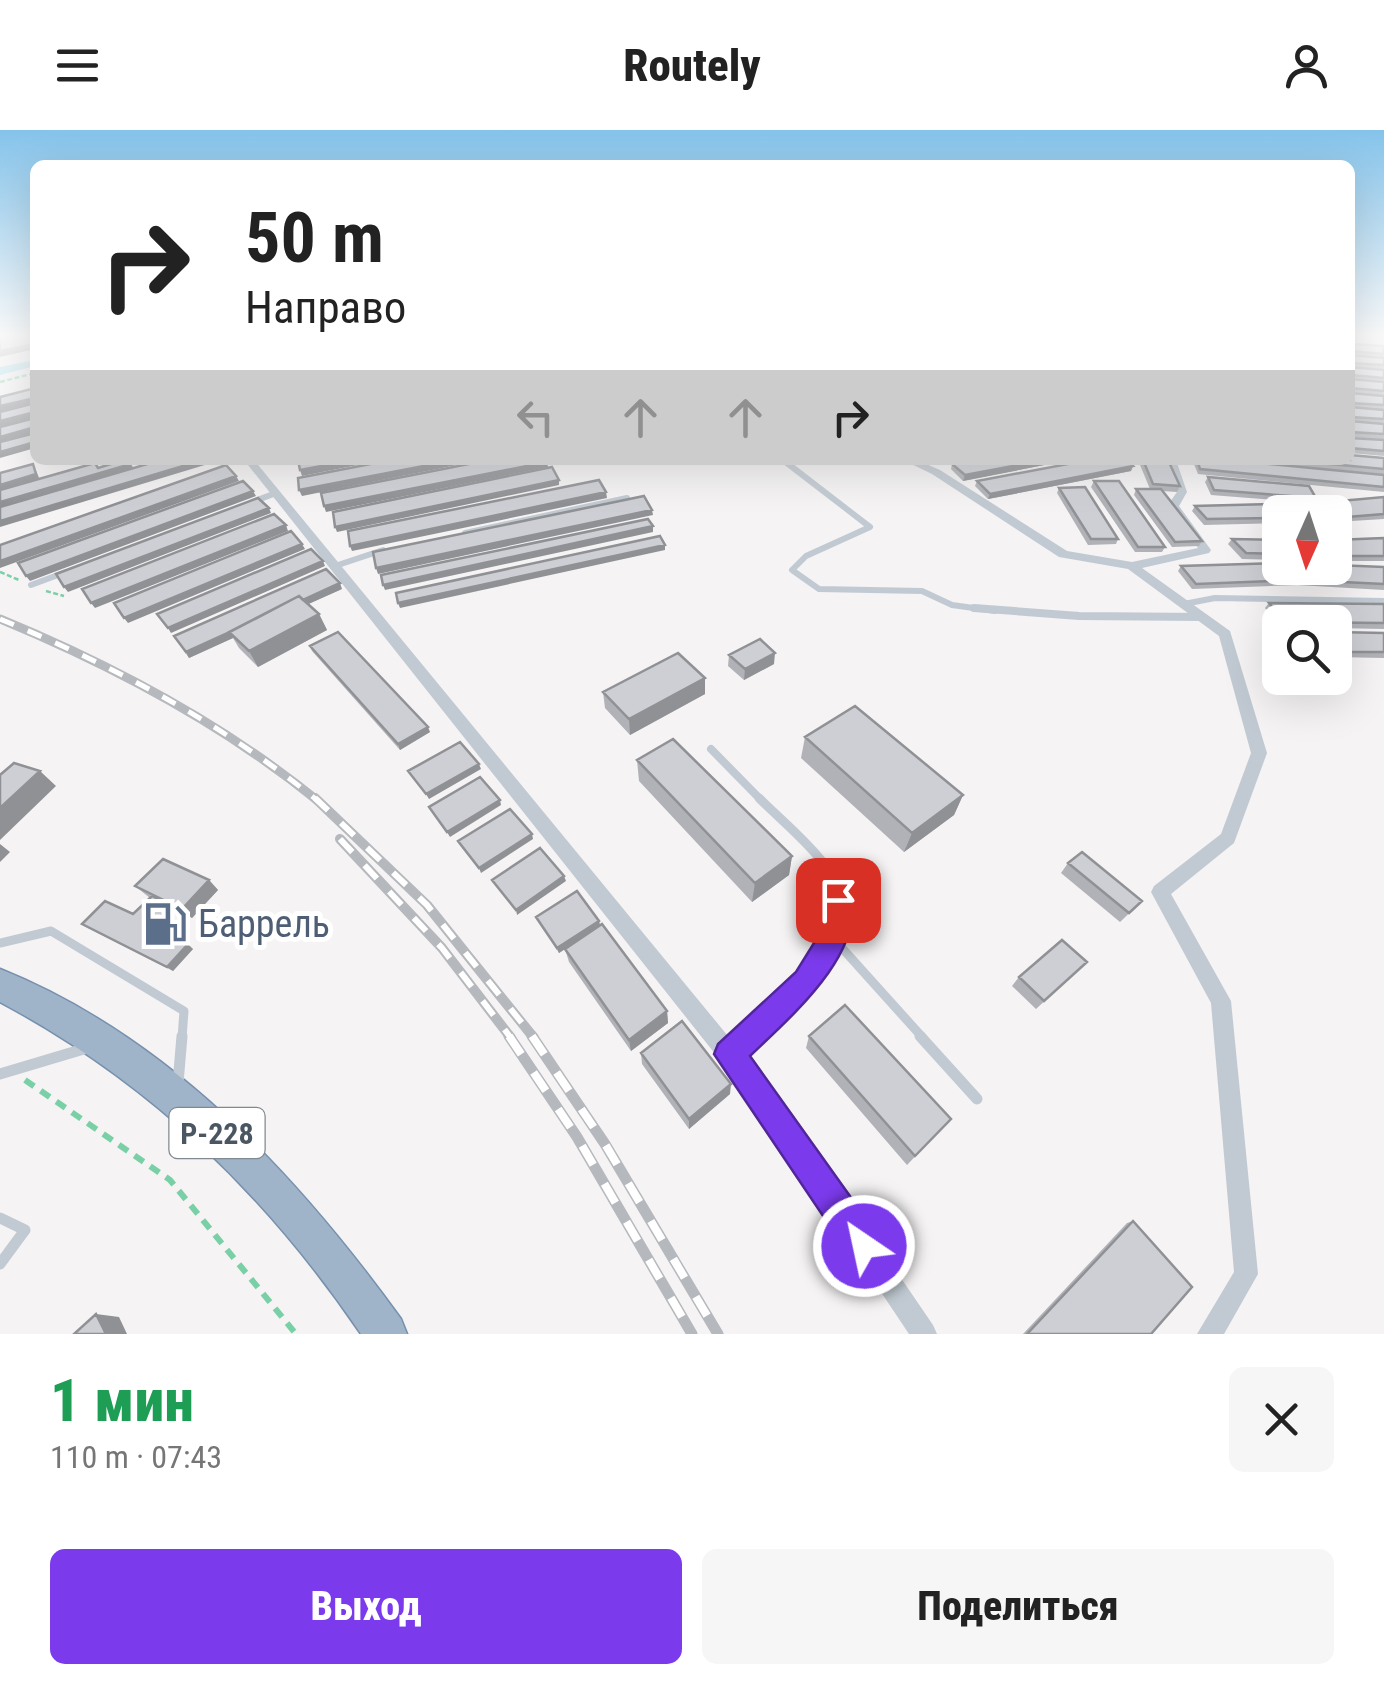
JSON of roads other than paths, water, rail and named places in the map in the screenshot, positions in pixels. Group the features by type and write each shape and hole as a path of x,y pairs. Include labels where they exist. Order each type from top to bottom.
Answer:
{"highway":[{"name":"Р-228","path":"0,986 104,1043 176,1098 283,1194 345,1272 386,1334"}],"street":[{"path":"253,465 766,1100 924,1334"},
{"path":"920,465 1064,554 1132,566 1205,550 1173,506 1182,492 1173,465"},
{"path":"1132,566 1226,634 1259,753 1228,838 1160,892 1221,1002 1246,1274 1210,1334"}],"lane":[{"path":"789,465 870,527 806,556 792,570 802,584 828,590 922,590 952,606 1120,618 1202,617"},
{"path":"240,507 276,493"},
{"path":"458,534 627,498"},
{"path":"335,566 402,546"},
{"path":"32,585 75,569"},
{"path":"1184,604 1214,598 1384,602"},
{"path":"711,749 827,868 838,900 833,938 806,982 729,1054"},
{"path":"0,943 50,931 184,1011 176,1098"},
{"path":"833,938 978,1099"},
{"path":"6,1072 104,1043"},
{"path":"0,1218 25,1230 0,1264"}],"railway":[{"path":"0,619 166,698 244,746 318,801"},
{"path":"315,798 427,905 534,1038"},
{"path":"340,839 442,948 511,1038"},
{"path":"509,1036 577,1137 692,1334"},
{"path":"532,1036 605,1144 718,1334"}],"place":[{"name":"Баррель","path":"165,924"}]}
